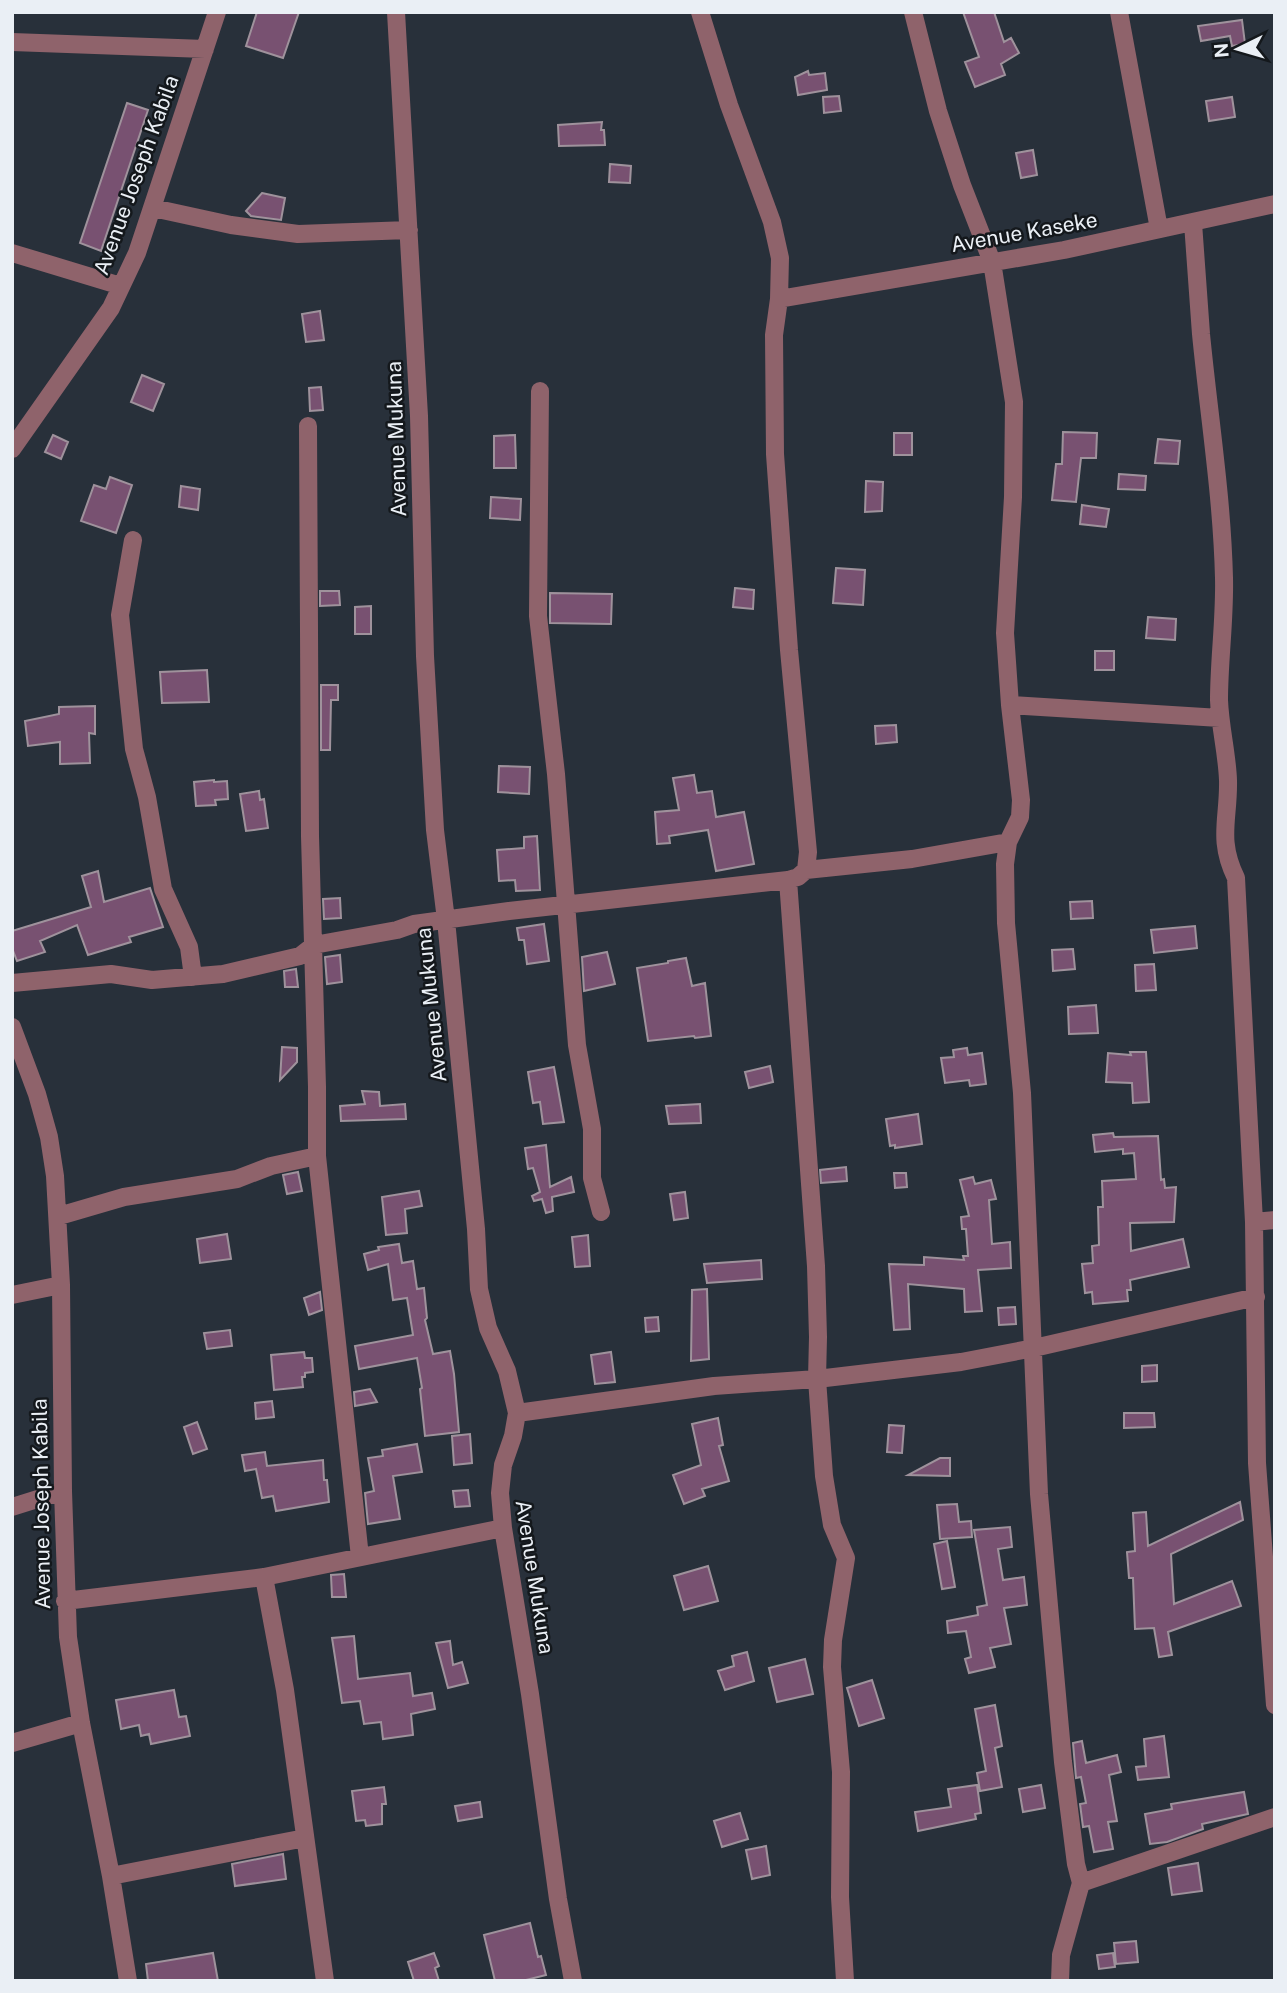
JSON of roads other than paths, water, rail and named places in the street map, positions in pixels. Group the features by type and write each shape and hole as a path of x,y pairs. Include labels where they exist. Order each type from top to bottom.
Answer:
{"street":[{"name":"Avenue Joseph Kabila","path":"13,445 111,308 137,253 217,12"},
{"name":"Avenue Mukuna","path":"397,12 419,416 429,737 435,831 476,1229 479,1289 488,1328 507,1371 517,1412 500,1486 503,1528 530,1694 558,1899 573,1981"},
{"path":"700,12 729,105 772,222 780,258 779,299 774,335 775,454 789,650 808,852 806,870"},
{"path":"913,12 928,78 945,135 992,262 1014,402 1013,497 1005,633 1021,800 1020,817 1008,842 1005,864 1006,923 1021,1093 1039,1494 1070,1823 1081,1883 1061,1955 1060,1981"},
{"path":"1119,12 1159,229"},
{"path":"12,42 205,49"},
{"name":"Avenue Kaseke","path":"779,299 992,262 1193,223 1275,204"},
{"path":"153,208 232,225 298,234 409,230"},
{"path":"1193,223 1201,335 1214,437 1224,578 1220,718 1228,794 1224,835 1227,856 1236,878 1254,1222 1257,1463 1275,1705"},
{"path":"12,253 121,286"},
{"path":"540,391 538,617 551,713 577,1045 592,1129 592,1178 601,1212"},
{"path":"308,426 310,836 317,1156 360,1557"},
{"path":"134,540 120,615 134,749 147,797 163,889 189,947 193,977"},
{"path":"1010,705 1220,718"},
{"path":"12,983 111,974 152,980 223,974 300,956 313,944 446,920 788,880 798,877 806,870 912,859 1008,842"},
{"path":"788,880 816,1266 817,1379 826,1493 834,1532 846,1558 832,1651 841,1772 839,1897 845,1981"},
{"name":"Avenue Joseph Kabila","path":"12,1027 37,1094 49,1136 59,1216 65,1601 68,1637 128,1981"},
{"path":"59,1216 124,1197 237,1179 271,1166 317,1156"},
{"path":"1254,1222 1275,1220"},
{"path":"12,1295 61,1285"},
{"path":"517,1412 714,1386 817,1379 961,1362 1256,1297"},
{"path":"12,1507 63,1491"},
{"path":"65,1601 264,1577 503,1528"},
{"path":"264,1577 285,1690 325,1981"},
{"path":"12,1743 81,1723"},
{"path":"1081,1883 1275,1817"},
{"path":"111,1876 305,1838"}]}
